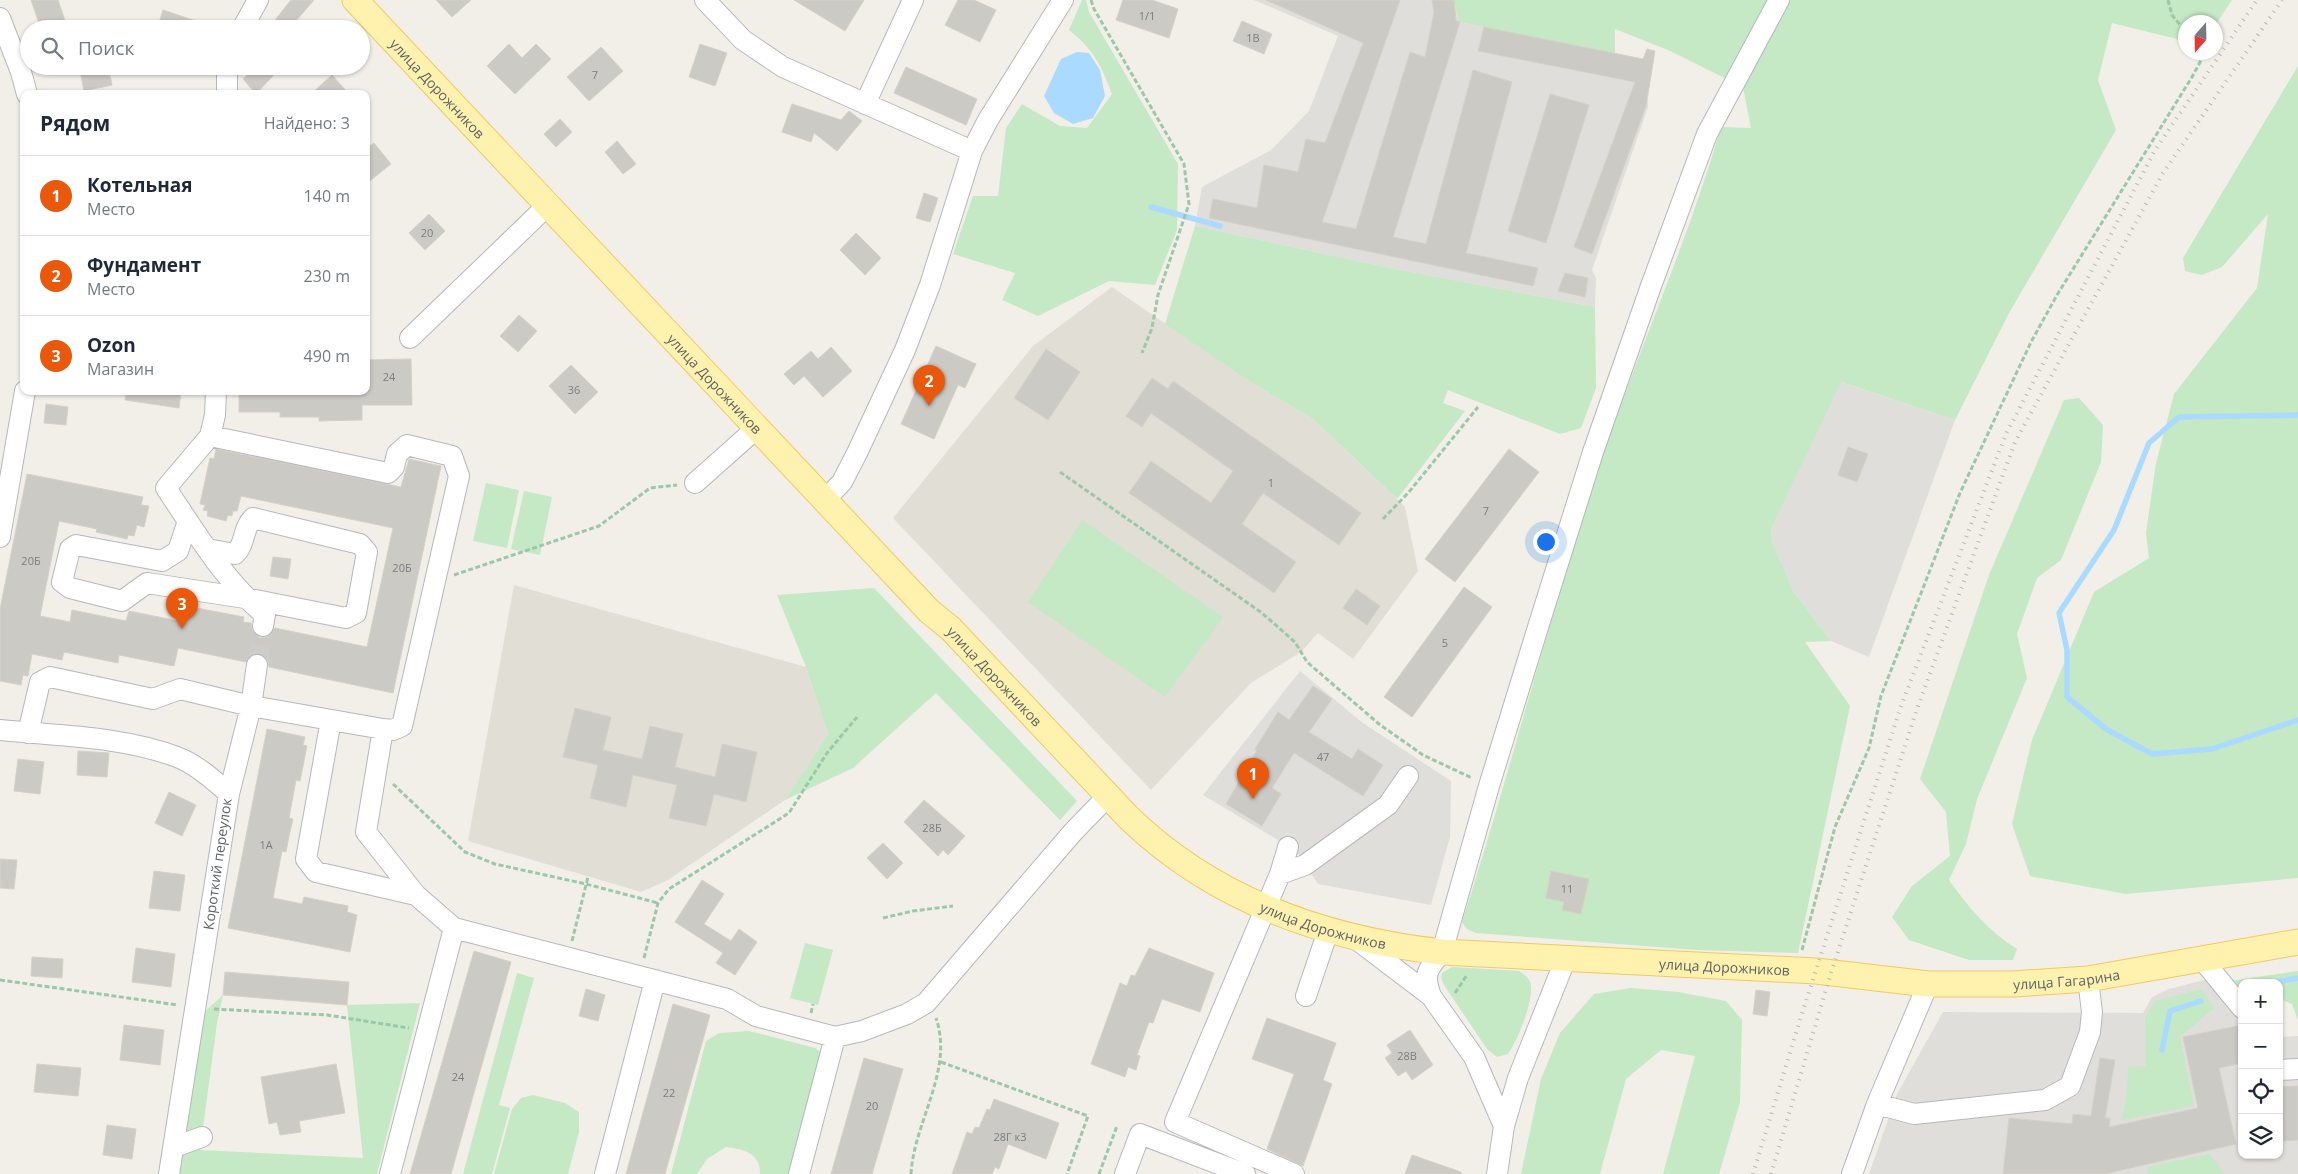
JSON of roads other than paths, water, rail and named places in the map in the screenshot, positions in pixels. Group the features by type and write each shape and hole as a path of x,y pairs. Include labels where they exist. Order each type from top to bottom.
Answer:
{"main road":[{"name":"улица Дорожников","path":"355,0 825,500 1108,796 1151,839 1184,865 1264,908 1328,931 1396,947 1442,952 1831,973"},
{"name":"улица Гагарина","path":"1831,973 1928,984 2013,984 2088,979 2298,942"}],"street":[{"path":"247,20 258,0"},
{"path":"705,0 743,40 783,67 972,151"},
{"path":"865,104 913,0"},
{"path":"825,500 842,482 858,454 905,350 930,285 972,151 988,120 1064,0"},
{"path":"1504,1126 1474,1057 1431,996 1425,982 1427,971 1442,952 1489,786 1593,452 1654,278 1707,134 1780,0"},
{"path":"0,18 20,67"},
{"path":"23,75 26,90"},
{"path":"227,75 227,90"},
{"path":"410,338 548,205"},
{"path":"0,537 8,440 24,395"},
{"path":"216,395 215,415 210,436 166,488 207,549 245,598 265,615 264,626"},
{"path":"695,483 758,427"},
{"path":"28,733 40,682 50,677 154,699 180,690 251,706 383,729 393,730 402,726 459,476 452,456 407,445 397,454 394,467 388,473 210,436"},
{"path":"188,521 178,551 162,561 76,544 70,549 62,582 70,588 122,601 147,583 245,598 346,618 356,613 367,552 360,544 253,518 246,526 240,549 235,554 207,549"},
{"path":"229,794 251,706 258,665"},
{"path":"332,720 306,858 316,872 416,895"},
{"path":"383,729 373,780 366,832 416,895 454,928 568,956 726,999 756,1016 835,1037 862,1031 893,1020 920,1007 985,937 1073,832 1108,796"},
{"name":"Короткий переулок","path":"0,730 131,744 178,757 214,780 229,794 170,1174"},
{"path":"1280,874 1305,865 1388,805 1408,776"},
{"path":"1288,847 1280,874 1175,1122 1294,1174"},
{"path":"390,1174 454,928"},
{"path":"1306,996 1328,931"},
{"path":"1356,939 1431,996"},
{"path":"1497,1174 1504,1126 1518,1078 1566,958"},
{"path":"2201,958 2238,1003"},
{"path":"605,1174 647,977"},
{"path":"1877,1104 1914,1114 2045,1100 2054,1096 2070,1086 2090,1032 2092,1012 2088,979"},
{"path":"1852,1174 1877,1104 1928,984"},
{"path":"799,1174 835,1037"},
{"path":"2283,1070 2298,1069"},
{"path":"1125,1174 1140,1134 1245,1174"},
{"path":"174,1147 202,1137"}],"water":[{"path":"1077,52 1089,53 1100,70 1105,96 1093,118 1073,124 1054,113 1044,96 1061,59"}],"waterway":[{"path":"1151,207 1220,226"},
{"path":"2298,415 2179,417 2149,443 2114,530 2059,613 2067,650 2067,697 2106,729 2152,754 2212,749 2298,720"},
{"path":"2283,981 2298,978"},
{"path":"2162,1050 2170,1011 2201,1001"}],"tunnel":[{"path":"257,665 263,626"}],"railway":[{"path":"1753,1174 1799,1023 1901,706 2006,434 2155,150 2257,0"},
{"path":"1771,1174 1831,973 1917,709 2015,442 2163,173 2282,0"}],"place":[{"name":"Фундамент","path":"929,406"},
{"name":"Ozon","path":"182,629"},
{"name":"Котельная","path":"1253,799"}]}
